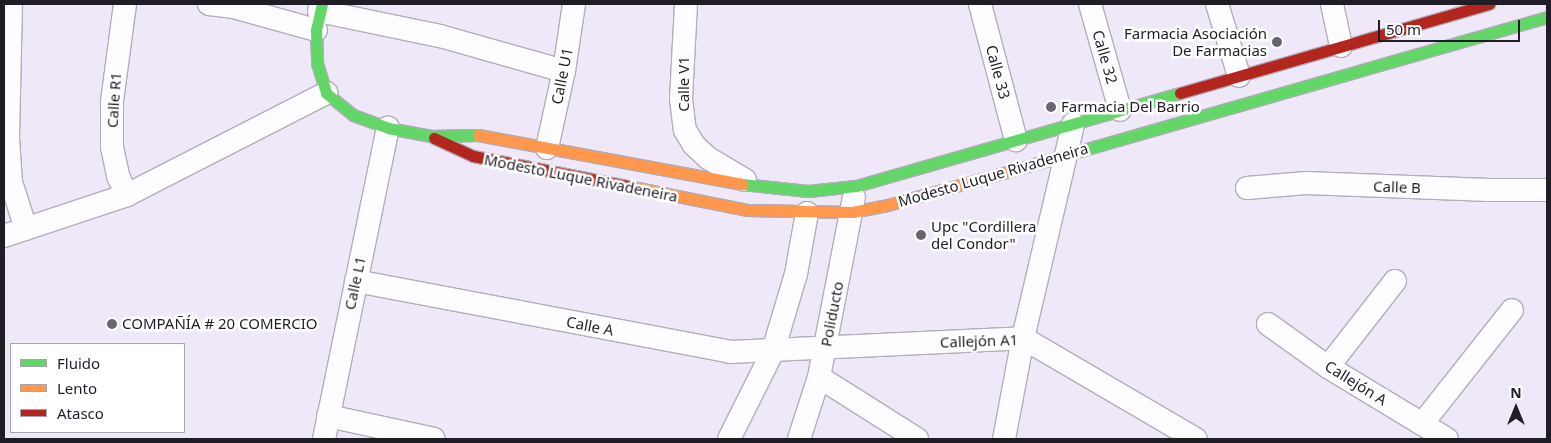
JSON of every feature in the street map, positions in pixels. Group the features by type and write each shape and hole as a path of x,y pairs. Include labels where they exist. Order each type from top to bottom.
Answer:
{"street":[{"path":"11,4 6,91 8,138 11,182 26,229"},
{"name":"Calle R1","path":"125,4 112,102 112,147 118,176 127,195"},
{"path":"209,4 319,15 440,36 564,71"},
{"name":"Calle U1","path":"547,148 564,71 574,4"},
{"name":"Calle V1","path":"686,4 681,99 685,130 694,145 708,158 758,187"},
{"name":"Calle 33","path":"980,4 1016,140"},
{"name":"Calle 32","path":"1090,4 1120,110"},
{"path":"1217,4 1239,76"},
{"path":"1332,4 1341,46"},
{"name":"Modesto Luque Rivadeneira","path":"326,93 353,115 388,128 431,136 477,135 758,187 808,191 856,186 1396,31 1454,8 1489,4"},
{"path":"4,236 127,195 326,93 317,64 319,15"},
{"name":"Modesto Luque Rivadeneira","path":"431,136 472,156 747,210 807,213 852,212 884,206 1066,154 1206,106 1328,81 1547,17"},
{"path":"1392,44 1396,31"},
{"path":"1328,81 1382,53"},
{"path":"1206,85 1206,106"},
{"path":"1004,439 1023,338 1073,124"},
{"name":"Calle L1","path":"324,439 388,128"},
{"name":"Calle B","path":"1247,188 1306,183 1489,190 1547,190"},
{"name":"Poliducto","path":"799,439 819,377 856,186"},
{"path":"729,439 773,351 796,274 807,213"},
{"name":"Calle A","path":"356,281 730,352 825,349"},
{"path":"1328,366 1395,281"},
{"path":"1422,424 1512,310"},
{"name":"Callejón A","path":"1268,324 1328,366 1447,439"},
{"name":"Callejón A1","path":"825,349 1023,338 1196,439"},
{"path":"819,377 917,439"},
{"path":"328,416 434,439"}],"traffic: fast":[{"path":"322,4 316,30 317,63 326,93 353,115 388,128 431,136 478,135"},
{"path":"1010,171 1547,17"},
{"path":"742,184 808,191 856,186 1180,93"}],"traffic: slow":[{"path":"478,135 742,184"},
{"path":"632,187 747,210 852,212 884,206 1010,171"}],"traffic: jam":[{"path":"1180,93 1489,4"},
{"path":"434,138 473,156 632,187"}],"place":[{"name":"Farmacia Asociación De Farmacias","path":"1277,42"},
{"name":"Farmacia Del Barrio","path":"1051,107"},
{"name":"Upc \"Cordillera del Condor\"","path":"921,235"},
{"name":"COMPAÑÍA # 20 COMERCIO","path":"112,324"}]}
